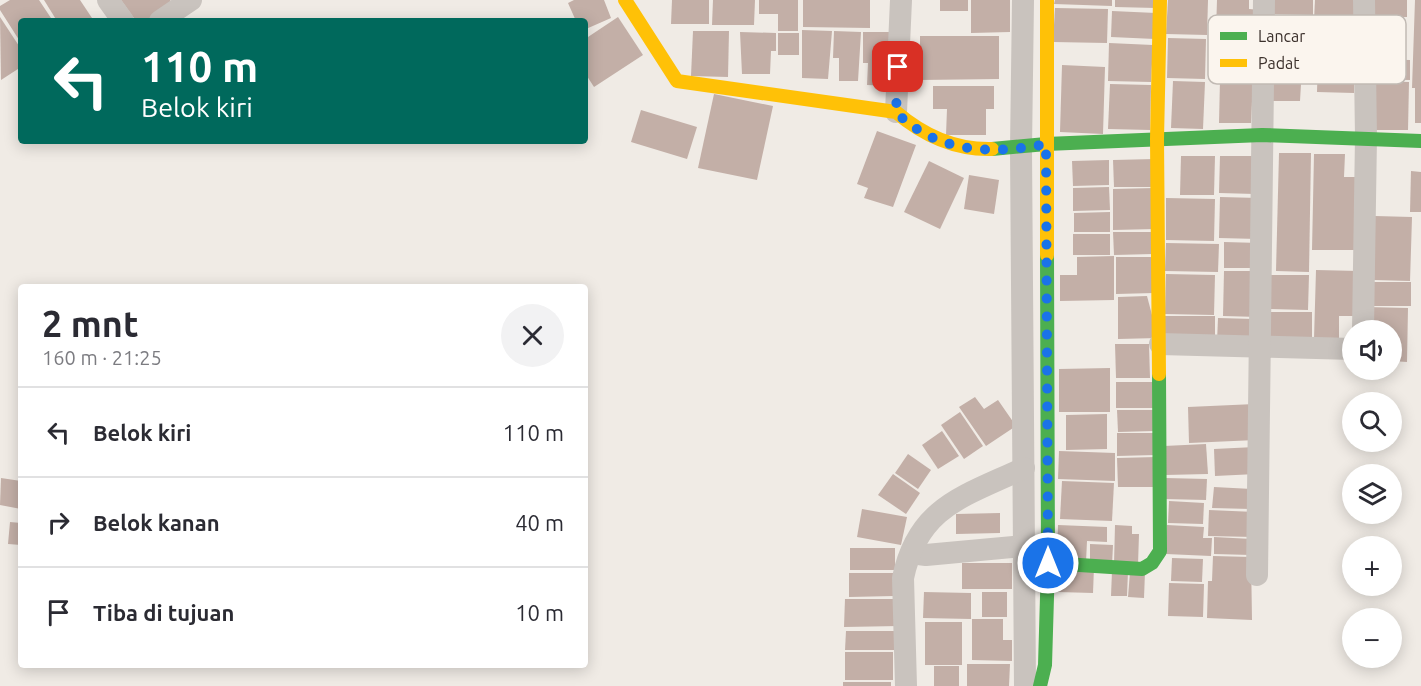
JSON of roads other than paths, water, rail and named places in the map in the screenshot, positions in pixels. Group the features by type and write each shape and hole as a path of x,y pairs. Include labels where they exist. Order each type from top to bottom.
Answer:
{"street":[{"path":"108,0 121,18"},
{"path":"164,18 191,0"},
{"path":"625,0 669,72 677,81 896,112 924,135 984,152 1046,144 1262,135 1366,137 1421,141"},
{"path":"896,112 901,0"},
{"path":"1023,0 1021,149 1025,686"},
{"path":"1041,686 1046,665 1048,563 1047,0"},
{"path":"1048,563 1142,568 1152,562 1160,551 1157,140 1160,0"},
{"path":"1264,0 1264,15"},
{"path":"1364,0 1364,15"},
{"path":"1257,575 1262,345 1263,84"},
{"path":"1363,320 1365,84"},
{"path":"1160,344 1342,349"},
{"path":"906,686 903,578 911,553 932,517 946,505 1024,468"},
{"path":"911,553 926,555 1023,546"}]}
